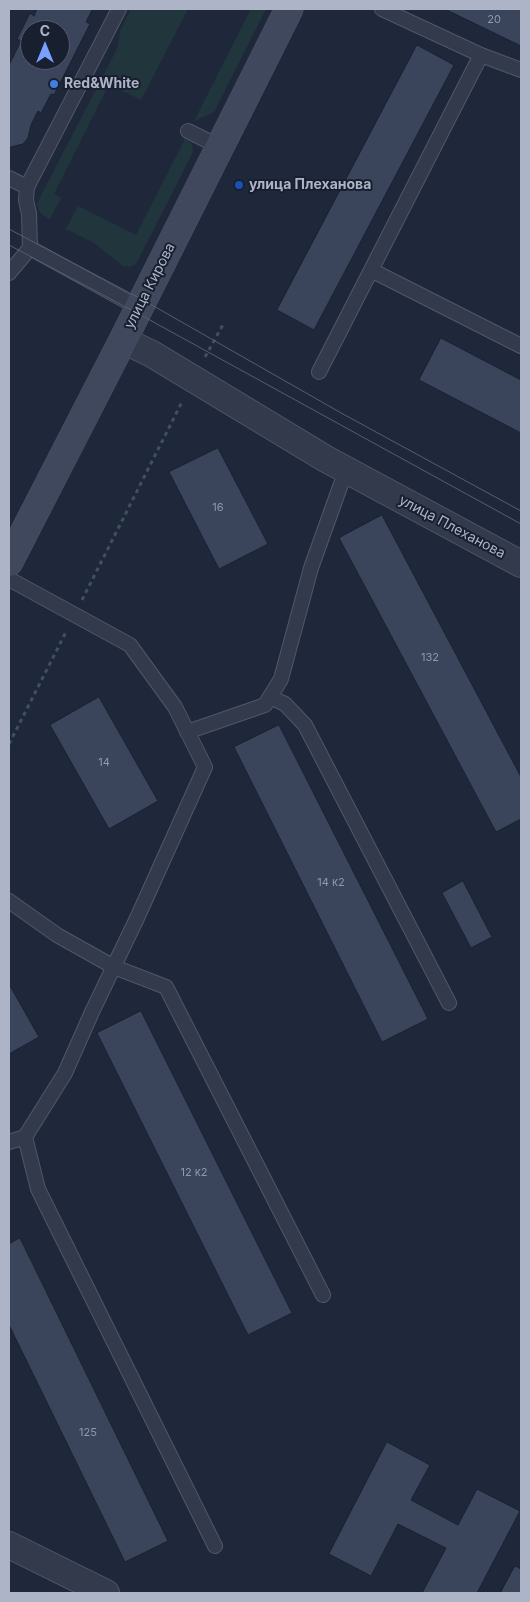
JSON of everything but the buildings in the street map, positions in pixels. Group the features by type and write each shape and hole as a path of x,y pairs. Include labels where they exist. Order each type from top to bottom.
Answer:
{"main road":[{"name":"улица Кирова","path":"11,552 123,340 290,9"}],"street":[{"name":"улица Плеханова","path":"123,340 152,354 326,460 521,564"},
{"path":"9,1545 106,1593"}],"lane":[{"path":"9,273 30,248 29,214 26,200 27,186 119,9"},
{"path":"382,9 482,56 521,70"},
{"path":"318,372 482,56"},
{"path":"188,131 220,147"},
{"path":"9,178 27,186"},
{"path":"30,248 139,308"},
{"path":"371,270 521,346"},
{"path":"187,732 265,705 281,680 311,568 346,470"},
{"path":"9,579 130,645 175,708 205,767 65,1073 25,1137 9,1142"},
{"path":"270,697 285,704 305,726 449,1003"},
{"path":"9,901 57,935 114,967 166,987 323,1295"},
{"path":"25,1137 38,1188 215,1546"}],"path":[{"path":"9,744 224,323"}],"green space":[{"path":"131,9 188,9 141,100 109,84 54,194 61,198 50,219 41,213 37,203 118,47 120,31"},
{"path":"251,9 266,9 214,112 194,121"},
{"path":"185,139 192,144 193,152 136,264 130,267 123,266 94,243 66,229 78,206 136,235"}],"tram line":[{"path":"9,229 143,300 343,414 521,511"},
{"path":"9,245 137,313 521,524"}],"place":[{"name":"Red&White","path":"54,84"},
{"name":"улица Плеханова","path":"239,185"}]}
